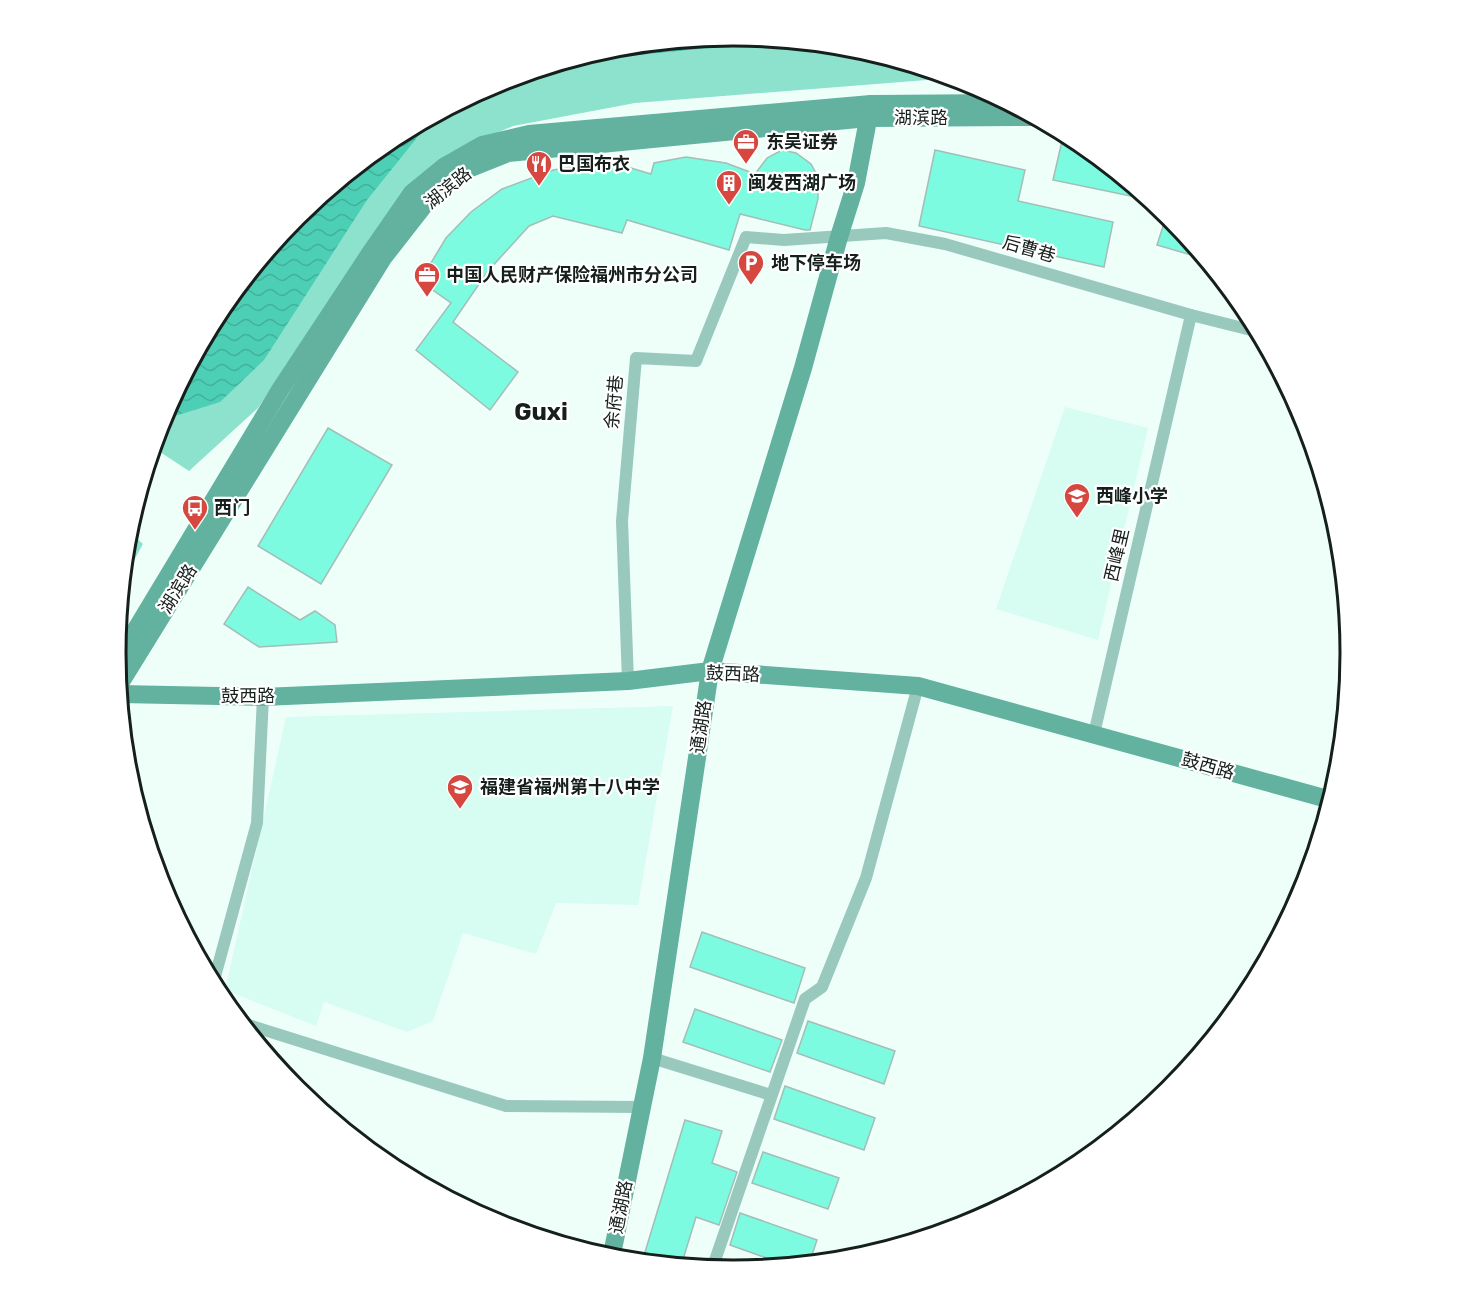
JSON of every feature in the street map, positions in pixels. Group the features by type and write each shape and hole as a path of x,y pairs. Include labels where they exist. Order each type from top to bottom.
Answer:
{"street":[{"name":"湖滨路","path":"126,645 280,390 369,255 412,193 445,166 482,145 529,134 991,104"},
{"name":"湖滨路","path":"127,672 383,258 434,194 461,172 508,153 869,111 1015,116"},
{"name":"通湖路","path":"613,1249 652,1058 710,671 803,368 856,183 869,111"},
{"name":"后曹巷","path":"784,240 886,233 945,244 1246,329"},
{"name":"余府巷","path":"628,681 622,521 636,358 696,361 746,237 784,240"},
{"name":"西峰里","path":"1094,734 1191,315"},
{"name":"鼓西路","path":"128,694 264,697 628,681 710,671 918,686 1323,798"},
{"path":"715,1260 805,999 822,987 866,878 918,686"},
{"path":"217,971 257,823 264,697"},
{"path":"255,1027 506,1106 641,1107"},
{"path":"652,1058 771,1095"}],"shaded area":[{"path":"734,46 813,52 891,67 931,80 635,103 513,126 448,154 394,205 258,408 189,471 161,453 189,385 229,316 252,284 304,224 333,197 396,149 465,109 538,79 576,67 615,58 694,48"},
{"name":"西峰小学","path":"1065,407 1148,428 1098,640 996,609"},
{"path":"137,539 143,544 134,560"},
{"name":"福建省福州第十八中学","path":"673,706 638,905 556,903 536,954 463,933 433,1021 407,1032 324,1002 316,1026 230,992 226,986 286,717"}],"water":[{"path":"723,47 628,56 694,48"},
{"path":"420,134 367,200 264,360 220,402 175,416 189,385 229,316 277,253 333,197 364,172"}],"building":[{"path":"1062,143 1134,197 1053,180"},
{"path":"782,150 796,153 811,164 818,177 818,199 810,230 740,214 729,250 627,220 622,233 553,216 529,226 488,271 453,322 518,372 490,410 416,350 451,303 420,281 446,238 471,212 502,189 553,170 591,164 621,165 651,174 654,163 686,157 726,163 755,174 767,158"},
{"path":"935,150 1025,170 1018,201 1113,222 1104,267 919,226"},
{"path":"1164,225 1192,255 1157,245"},
{"path":"328,428 392,465 321,584 258,546"},
{"path":"248,587 300,620 315,611 335,625 337,642 259,647 224,624"},
{"path":"702,932 805,968 794,1003 690,967"},
{"path":"695,1009 782,1040 770,1072 683,1042"},
{"path":"808,1021 895,1051 884,1084 797,1053"},
{"path":"785,1086 875,1118 864,1150 774,1119"},
{"path":"685,1120 722,1131 712,1163 737,1172 719,1225 696,1217 683,1258 645,1254"},
{"path":"763,1152 839,1178 828,1209 752,1183"},
{"path":"740,1213 817,1240 812,1255 773,1259 730,1245"}],"place":[{"name":"东吴证券","path":"746,165"},
{"name":"巴国布衣","path":"539,187"},
{"name":"闽发西湖广场","path":"729,206"},
{"name":"地下停车场","path":"751,286"},
{"name":"中国人民财产保险福州市分公司","path":"427,298"},
{"name":"西峰小学","path":"1077,519"},
{"name":"西门","path":"195,531"},
{"name":"福建省福州第十八中学","path":"460,810"}],"district":[{"name":"Guxi","path":"541,412"}]}
